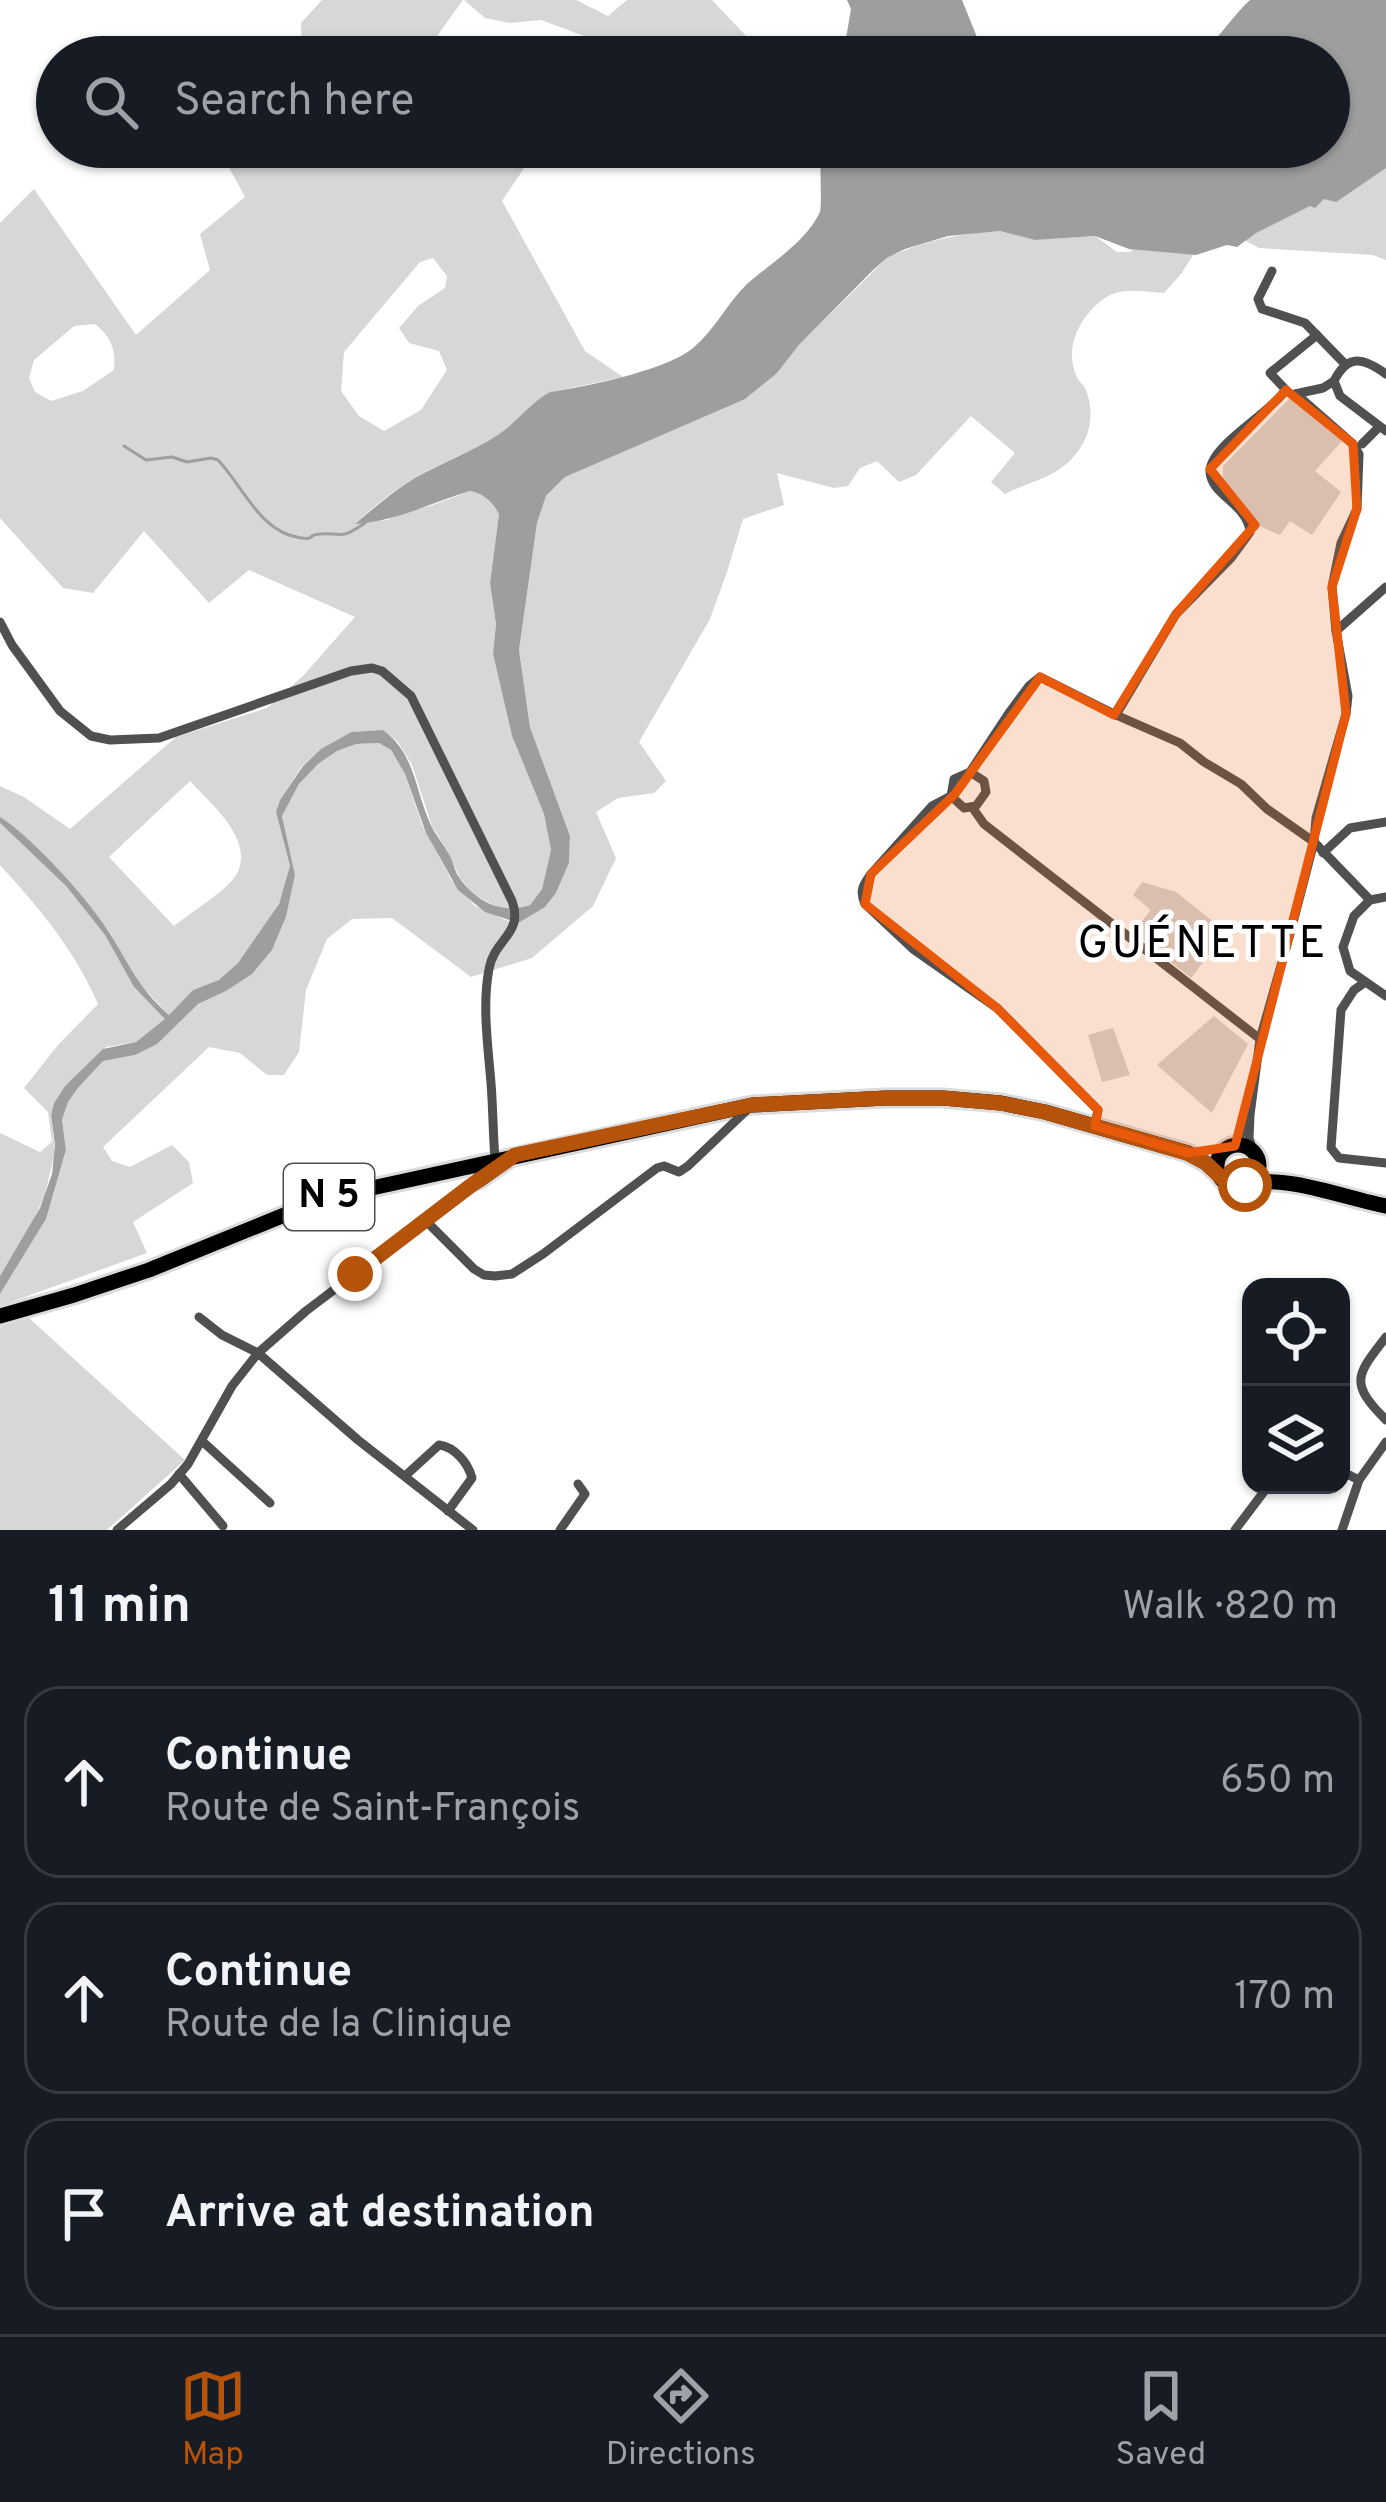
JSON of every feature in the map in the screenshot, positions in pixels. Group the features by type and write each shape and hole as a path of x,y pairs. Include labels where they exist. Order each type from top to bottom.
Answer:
{"main road":[{"path":"481,1172 515,1155 752,1105 964,1099 1045,1112 1187,1153 1229,1185 1264,1181 1385,1202"},
{"path":"1187,1153 1244,1146 1296,1185"},
{"path":"1219,1175 1217,1163 1229,1149"},
{"path":"481,1172 515,1155"},
{"path":"1249,1184 1255,1178 1256,1158"},
{"name":"N 5","path":"0,1316 149,1270 326,1198 458,1168 481,1172"}],"street":[{"path":"1272,271 1258,299 1262,309 1305,323 1345,364"},
{"path":"1256,1158 1250,1115 1260,1039 1348,696 1337,650 1332,587 1341,543 1357,509 1359,454 1270,373 1317,335"},
{"path":"1115,715 1176,614 1250,532 1248,518 1213,482 1210,469 1215,454 1291,392 1323,388 1334,381 1345,364 1366,362 1386,374"},
{"path":"1334,381 1340,396 1383,429 1362,444"},
{"path":"1336,631 1386,587"},
{"path":"0,622 60,711 91,736 110,740 159,738 351,671 382,671 411,696 515,908 516,923 489,966 481,1172 258,1353 232,1386 179,1474 132,1526 117,1530"},
{"path":"970,772 980,776 986,787 984,798 972,807 958,805 951,796 954,779 970,772 1040,676 1180,743 1241,784 1314,842 1370,900"},
{"path":"951,796 932,806 871,874 861,895 914,949 997,1008 1098,1109 1095,1126"},
{"path":"972,807 984,824 1260,1039"},
{"path":"1323,853 1350,828 1386,823"},
{"path":"1386,897 1370,900 1354,916 1343,947 1350,970 1386,996"},
{"path":"1364,983 1346,1000 1339,1022 1331,1148 1339,1158 1386,1163"},
{"path":"424,1220 474,1269 496,1276 512,1274 657,1168 679,1172 688,1166 752,1105"},
{"path":"1229,1149 1250,1115"},
{"path":"200,1317 222,1336 258,1353 473,1530"},
{"path":"1386,1336 1359,1378 1361,1390 1386,1420"},
{"path":"202,1441 270,1503"},
{"path":"1342,1530 1359,1480 1386,1442"},
{"path":"405,1476 439,1445 453,1449 472,1478 448,1510"},
{"path":"179,1474 223,1526"},
{"path":"1350,1476 1359,1480"},
{"path":"560,1530 585,1494 578,1484"},
{"path":"1235,1530 1262,1494"}],"highlighted area":[{"path":"1286,390 1353,444 1357,509 1332,587 1346,714 1235,1146 1188,1153 1095,1126 1098,1110 997,1008 865,904 871,874 955,794 1040,677 1114,715 1176,614 1255,525 1210,469"}],"shaded area":[{"path":"322,0 463,0 437,36 301,36 301,23"},
{"path":"464,0 576,0 608,16 627,0 712,0 746,36 584,36 541,20 510,23 485,18"},
{"path":"847,0 962,0 977,36 846,36 851,9"},
{"path":"1250,0 1386,0 1386,168 1336,202 1324,199 1237,247 1227,245 1196,255 1129,249 1095,236 1035,240 1000,231 948,236 905,249 873,270 777,373 745,399 565,477 546,496 537,523 519,650 530,727 570,836 569,863 556,893 545,907 518,923 485,912 458,890 426,833 391,750 379,743 356,744 318,764 299,784 282,816 295,875 286,917 272,950 252,974 198,1004 157,1044 135,1055 103,1061 78,1088 62,1120 66,1150 46,1219 0,1294 0,1276 40,1208 52,1174 54,1103 103,1049 136,1042 165,1019 134,987 105,935 66,886 0,823 0,817 74,887 141,985 169,1015 193,990 219,980 238,963 279,904 290,866 276,812 280,800 303,766 351,732 383,730 394,739 413,773 432,827 471,891 498,907 530,905 542,889 551,850 544,814 512,736 493,654 496,624 490,583 499,514 488,499 470,491 399,516 355,524 407,483 499,434 550,392 646,370 693,348 747,284 814,223 821,208 820,168 1350,168 1350,36 1217,36"},
{"path":"1386,165 1386,260 1373,255 1259,248 1242,239 1320,200 1341,195"},
{"path":"229,168 524,168 502,201 585,351 623,377 551,392 499,434 412,480 356,523 387,520 470,491 480,493 499,514 490,583 496,624 493,654 512,736 544,814 551,850 542,889 530,905 518,910 500,908 474,895 432,826 412,765 398,742 383,730 351,732 302,766 280,800 276,812 290,866 275,911 238,963 220,980 193,990 169,1015 134,978 111,934 73,887 0,817 0,786 70,829 176,737 267,708 303,676 355,617 249,570 209,603 144,531 93,593 63,588 0,518 0,223 34,189 136,335 210,270 200,234 245,197","holes":["433,258 447,276 445,288 418,306 399,328 409,343 439,351 447,370 421,410 384,431 359,416 341,391 344,352 420,262","95,324 111,344 114,370 83,391 51,401 35,392 29,378 34,360 74,326","190,781 237,838 240,865 229,884 174,926 109,857"]},
{"path":"1000,231 1035,240 1095,236 1117,252 1131,252 1133,242 1169,245 1193,255 1164,293 1113,294 1083,320 1072,359 1088,397 1090,418 1074,456 1057,471 1005,494 991,482 1015,453 971,416 916,475 899,482 877,461 860,468 848,486 834,488 777,473 784,505 743,519 710,619 639,742 666,781 654,793 618,798 596,812 616,858 593,906 532,958 471,977 392,918 352,919 327,939 306,990 299,1052 284,1075 267,1075 240,1053 209,1047 103,1147 112,1161 130,1167 172,1145 189,1162 193,1183 133,1222 147,1253 0,1306 0,1294 46,1219 66,1151 62,1120 78,1088 103,1061 135,1055 198,1004 226,991 272,950 286,917 295,875 282,816 299,784 318,764 356,744 379,743 391,750 452,881 475,906 512,923 545,907 556,893 569,863 570,836 530,727 519,650 537,523 546,496 565,477 777,373 887,258 942,239"},
{"path":"1292,396 1343,440 1315,471 1341,492 1312,535 1290,521 1280,535 1257,525 1223,487 1223,466"},
{"path":"0,823 66,886 105,935 134,987 166,1019 136,1042 106,1047 54,1103 55,1152 45,1194 0,1276 0,1133 40,1152 52,1142 48,1112 24,1088 98,1004 55,930 0,865"},
{"path":"1142,882 1176,892 1226,932 1191,978 1133,932 1151,910 1133,895"},
{"path":"1214,1016 1248,1044 1212,1113 1157,1065"},
{"path":"1113,1028 1130,1075 1102,1082 1088,1035"},
{"path":"29,1318 185,1460 107,1530 0,1530 0,1323"}],"waterway":[{"path":"124,446 146,460 218,460 263,518 287,534 306,538 342,534 365,523"}],"district":[{"name":"GUÉNETTE","path":"1203,945"}],"route":[{"path":"355,1274 515,1155 752,1105 886,1098 1000,1103 1187,1153 1229,1185 1245,1185"}]}
